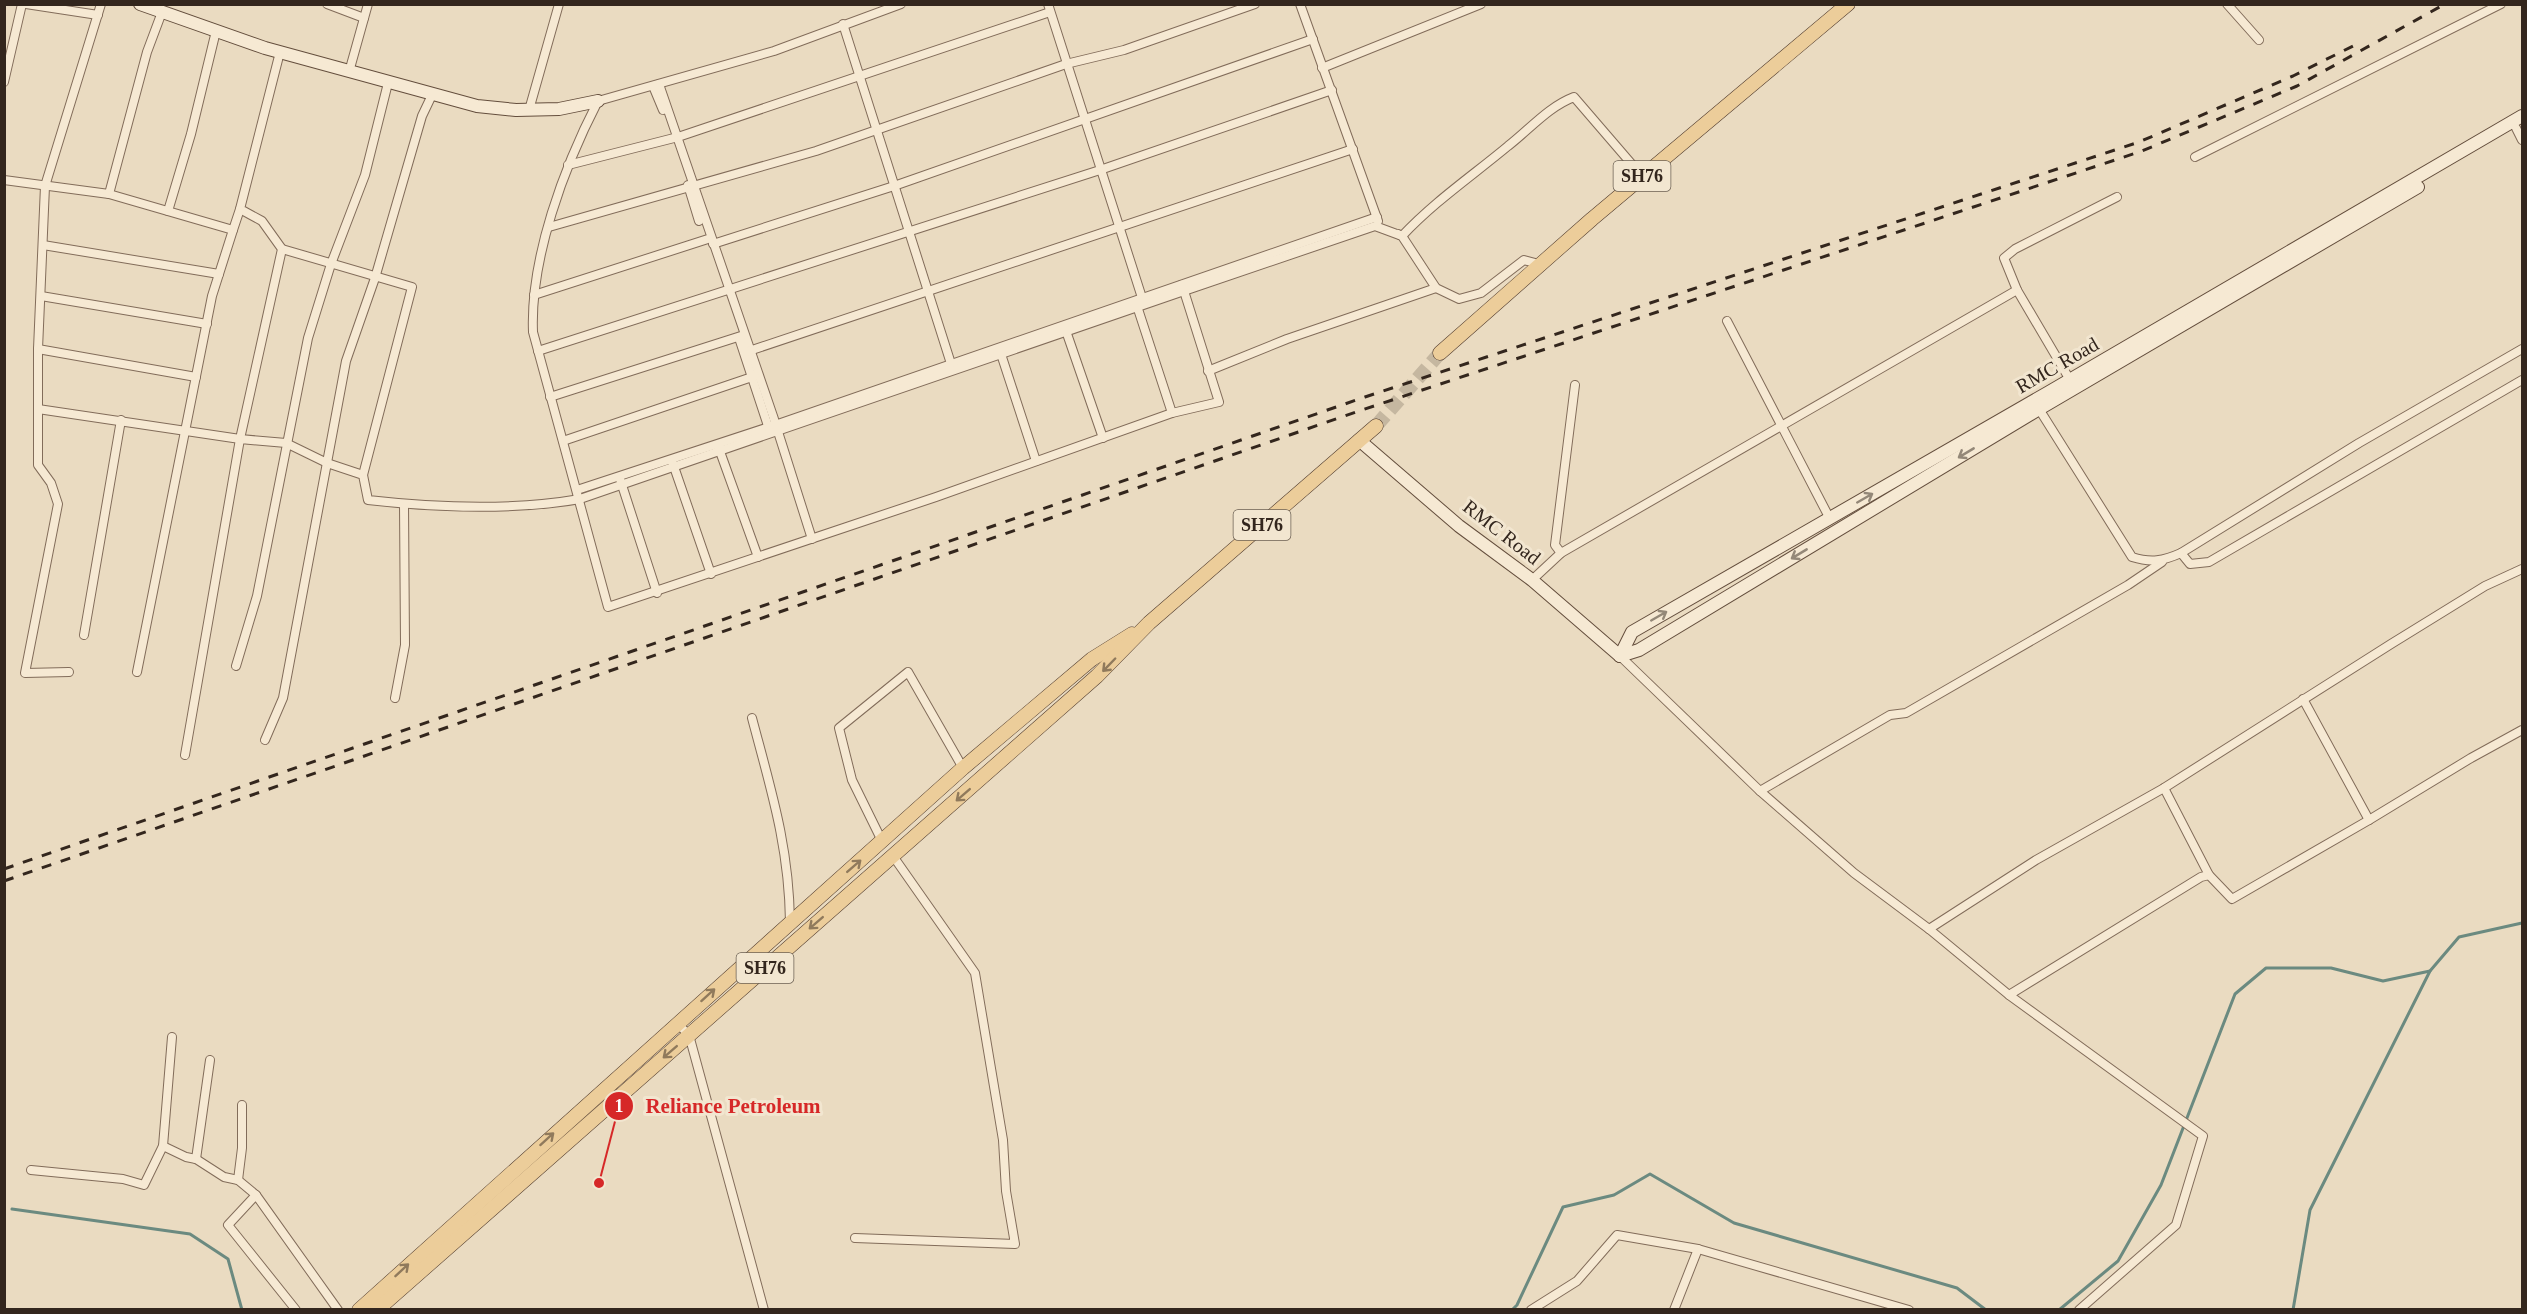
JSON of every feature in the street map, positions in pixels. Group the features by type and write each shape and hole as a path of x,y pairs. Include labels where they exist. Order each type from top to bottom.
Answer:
{"main road":[{"name":"SH76","path":"1440,353 1539,264 1848,4"},
{"name":"SH76","path":"377,1310 1097,676 1149,623 1376,426"},
{"path":"359,1310 963,768 1092,658 1149,623"},
{"path":"894,830 906,845"}],"street":[{"path":"4,82 24,4 98,15"},
{"path":"69,672 25,673 58,504 51,483 38,465 38,349 45,186 101,4"},
{"path":"140,4 216,32 280,52 432,95 477,106 530,110 559,109 656,85 774,51 901,4"},
{"path":"327,4 364,18"},
{"path":"349,72 368,4"},
{"path":"530,110 559,4"},
{"path":"549,227 692,188 877,130 1066,64 1124,50 1256,4"},
{"path":"1300,4 1380,226 1402,236 1437,288 1459,299 1481,293 1524,260 1539,264"},
{"path":"1322,68 1481,4"},
{"path":"2227,4 2259,40"},
{"path":"2195,157 2501,4"},
{"path":"568,165 676,137 860,76 1049,8 1120,229 1172,413"},
{"path":"109,194 147,52 162,12"},
{"path":"843,24 952,367"},
{"path":"168,211 191,134 216,32"},
{"path":"534,295 709,240 894,186 1313,39"},
{"path":"137,672 207,324 219,274 240,209 280,52"},
{"path":"236,666 257,596 308,338 331,264 365,175 388,83"},
{"path":"656,85 676,137 725,291 812,539"},
{"path":"538,351 1100,170 1332,90"},
{"path":"265,740 284,698 346,361 375,278 422,116 432,95"},
{"path":"1402,236 1426,210 1466,177 1562,101 1574,97 1642,176"},
{"path":"598,101 568,165 549,227 534,295 533,332 578,490 608,607 711,574 1172,413 1219,402 1183,288"},
{"name":"RMC Road","path":"1620,656 1632,632 2523,116"},
{"name":"RMC Road","path":"1620,656 1639,650 2039,409 2520,131"},
{"path":"749,351 1120,229 1353,149"},
{"path":"4,180 109,194 233,230"},
{"path":"2070,380 2017,290 2004,258 2015,249 2117,197"},
{"path":"240,209 262,221 282,249 412,288 363,475 369,500 476,507 545,505 580,499 620,480"},
{"path":"578,490 620,480 773,429 1141,303 1377,217"},
{"path":"1183,288 1375,226 1402,236"},
{"path":"43,245 219,274"},
{"path":"185,755 240,439 282,249"},
{"path":"1208,371 1287,339 1437,288"},
{"path":"1532,580 1561,553 2017,290"},
{"path":"42,296 207,324"},
{"path":"1727,321 1830,519"},
{"path":"1065,328 1103,438"},
{"path":"741,335 749,351 754,376"},
{"path":"550,398 741,335"},
{"path":"38,349 195,377"},
{"path":"1760,791 1890,715 1906,713 2128,585 2167,559 2181,553 2360,443 2523,349"},
{"path":"1000,351 1036,461"},
{"path":"563,441 754,376"},
{"path":"2181,553 2190,564 2209,562 2523,380"},
{"path":"1561,553 1555,544 1575,385"},
{"path":"38,409 121,420 184,432 286,443 327,463 363,475"},
{"path":"2039,409 2132,557 2148,562 2167,559"},
{"path":"84,635 121,420"},
{"name":"RMC Road","path":"1359,440 1459,526 1532,580 1620,656"},
{"path":"718,446 758,557"},
{"path":"672,462 711,574"},
{"path":"620,480 657,592"},
{"path":"395,698 405,645 404,504"},
{"path":"1929,929 2036,860 2164,788 2485,586 2523,569"},
{"path":"1620,656 1760,791 1854,873 1929,929 2009,995 2203,1136 2176,1225 2079,1310"},
{"path":"882,841 852,780 839,728 908,672 963,768"},
{"path":"2303,699 2370,820"},
{"path":"752,718 782,831 789,878 790,922"},
{"path":"2164,788 2209,875 2232,899 2370,820 2471,758 2523,730"},
{"path":"855,1238 1015,1244 1006,1191 1003,1140 975,973 893,856"},
{"path":"2009,995 2201,877 2209,875"},
{"path":"677,1023 689,1035 764,1310"},
{"path":"30,1170 123,1179 144,1185 163,1146 172,1037"},
{"path":"196,1159 210,1060"},
{"path":"237,1180 242,1148 242,1105"},
{"path":"163,1146 186,1157 196,1159 224,1177 237,1180 256,1195 338,1310"},
{"path":"256,1195 228,1225 296,1310"},
{"path":"1531,1310 1577,1281 1617,1235 1698,1249 1909,1310"},
{"path":"1674,1310 1698,1249"}],"waterway":[{"path":"2293,1310 2310,1210 2430,971 2459,937 2522,923"},
{"path":"2059,1310 2118,1261 2161,1185 2235,994 2266,968 2331,968 2383,981 2430,971"},
{"path":"1512,1310 1517,1305 1563,1207 1614,1195 1650,1174 1734,1223 1957,1288 1986,1310"},
{"path":"12,1209 190,1234 228,1259 242,1310"}],"tunnel":[{"path":"1376,426 1440,353"}],"railway":[{"path":"4,881 1356,412 2142,151 2297,86 2445,4"},
{"path":"4,869 1365,397 2139,142 2293,76 2361,42"}],"place":[{"name":"Reliance Petroleum","path":"599,1183"}]}
